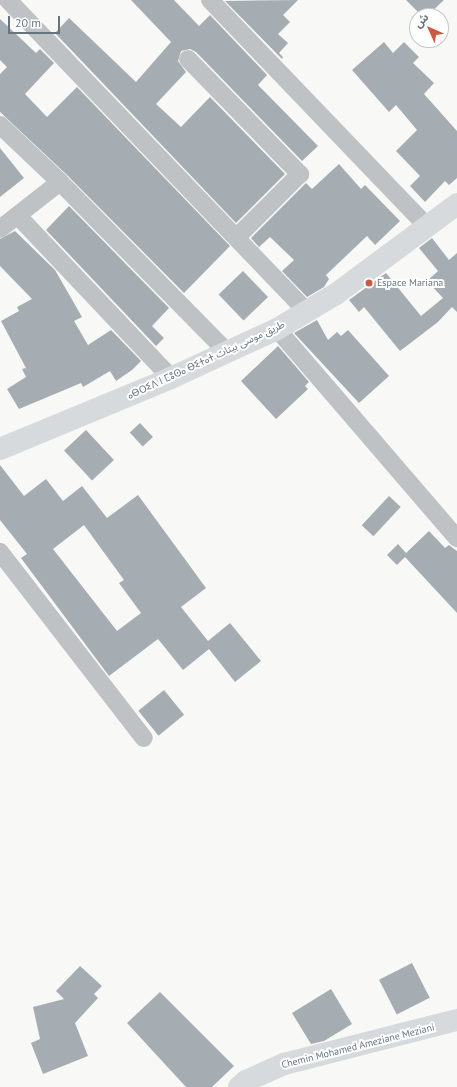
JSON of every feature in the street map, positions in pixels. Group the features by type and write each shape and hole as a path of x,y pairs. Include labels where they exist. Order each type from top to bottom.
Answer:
{"street":[{"path":"8,0 237,237 307,312"},
{"path":"210,0 427,226"},
{"path":"188,59 300,174 237,237"},
{"path":"0,125 60,182 226,351"},
{"path":"0,229 60,182"},
{"name":"ⴰⴱⵔⵉⴷ ⵏ ⵎⵓⵙⴰ ⴱⵉⵜⴰⵜ طريق موسى بيتات","path":"0,449 171,378 226,351 277,329 336,294 456,205"},
{"path":"18,216 171,378"},
{"path":"277,329 457,538"},
{"path":"0,552 144,738"},
{"name":"Chemin Mohamed Ameziane Meziani","path":"239,1087 246,1081 284,1064 457,1020"}],"building":[{"path":"131,0 174,0 199,26 210,15 267,75 258,85 318,146 302,161 196,52 190,49 181,51 178,61 186,72 156,104 181,127 210,97 285,174 236,223 55,33 69,18 136,82 171,42"},
{"path":"298,0 283,15 290,22 278,34 288,43 279,53 283,57 282,59 225,1"},
{"path":"406,0 444,0 436,8 414,8"},
{"path":"0,19 36,53 40,49 54,63 25,94 47,117 77,87 230,246 184,293 67,175 0,112 0,74 7,67 0,60"},
{"path":"384,42 393,53 404,42 419,57 413,63 434,83 424,94 457,131 457,178 449,185 445,181 425,202 410,186 420,176 396,151 417,130 396,105 389,112 352,70"},
{"path":"0,148 24,178 0,197"},
{"path":"339,164 361,189 365,185 400,221 375,245 367,236 326,275 329,279 324,287 307,297 282,271 294,260 270,237 259,247 251,238 306,183 312,189"},
{"path":"69,206 169,308 152,326 164,338 156,346 46,230"},
{"path":"15,231 55,270 82,317 74,321 88,345 111,330 141,361 132,370 116,381 110,371 83,387 81,383 19,409 7,389 26,377 22,369 26,368 1,321 19,311 17,307 32,299 0,266 0,239"},
{"path":"432,238 449,260 457,253 457,312 452,307 438,322 400,351 364,307 359,312 349,300 386,273 421,316 443,298 427,281 438,271 419,248"},
{"path":"243,271 268,297 244,321 219,295"},
{"path":"317,320 328,340 337,332 341,336 348,330 389,376 359,403 294,333"},
{"path":"278,346 309,382 305,386 308,389 276,419 241,381"},
{"path":"140,423 153,437 143,446 130,433"},
{"path":"86,430 114,460 92,480 64,450"},
{"path":"0,465 24,496 46,479 63,501 82,486 107,518 138,495 206,588 181,607 208,641 230,623 261,661 235,682 209,649 183,670 158,639 109,676 21,558 27,554 0,520","holes":["84,525 124,580 119,583 141,613 117,631 53,549"]},
{"path":"389,496 401,507 373,536 362,525"},
{"path":"429,531 445,548 449,545 457,551 457,613 405,557 397,565 387,555 398,544 406,553"},
{"path":"164,690 184,715 158,736 138,711"},
{"path":"412,963 430,998 397,1015 379,980"},
{"path":"80,966 102,986 94,994 98,998 75,1023 88,1056 43,1074 31,1043 40,1039 33,1007 64,999 56,991"},
{"path":"331,989 352,1024 324,1041 311,1044 292,1013"},
{"path":"160,992 234,1066 212,1087 186,1087 127,1023"}],"place":[{"name":"Espace Mariana","path":"369,283"}]}
